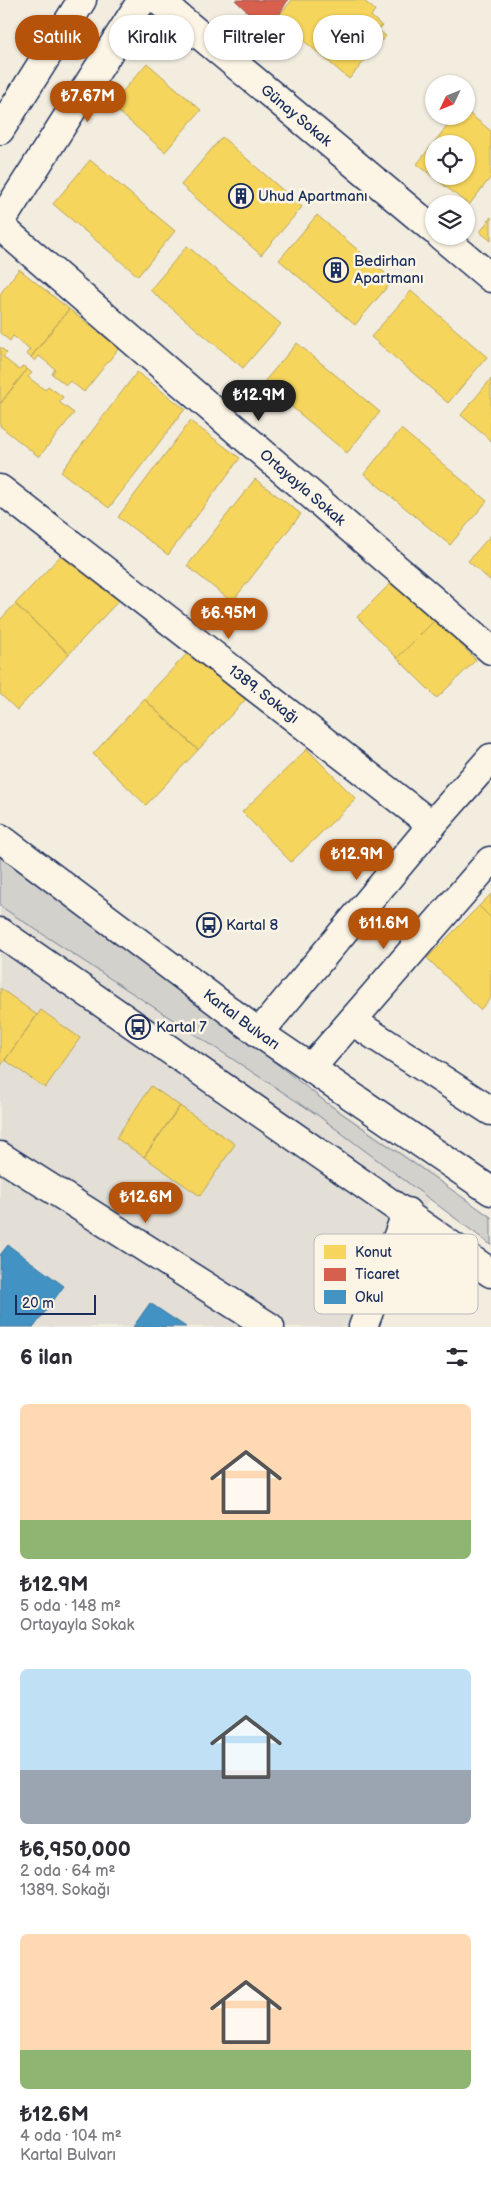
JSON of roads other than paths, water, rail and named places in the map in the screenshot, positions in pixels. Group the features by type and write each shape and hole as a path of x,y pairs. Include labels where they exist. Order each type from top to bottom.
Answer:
{"street":[{"path":"0,130 82,0"},
{"path":"0,225 142,0"},
{"name":"Günay Sokak","path":"158,0 188,10 425,222"},
{"name":"Ortayayla Sokak","path":"0,225 491,650"},
{"path":"452,245 491,278"},
{"name":"1389. Sokağı","path":"0,489 432,825"},
{"path":"258,1033 432,825 491,758"},
{"name":"Kartal Bulvarı","path":"0,838 258,1033 491,1191"},
{"path":"311,1068 490,861"},
{"path":"0,932 437,1234"},
{"path":"352,1020 491,1111"},
{"path":"0,1156 270,1327"},
{"path":"399,1234 407,1212"},
{"path":"478,1264 491,1273"},
{"path":"363,1327 368,1314"}],"place":[{"name":"Uhud Apartmanı","path":"241,196"},
{"name":"Bedirhan Apartmanı","path":"336,270"},
{"name":"Kartal 8","path":"209,925"},
{"name":"Kartal 7","path":"138,1027"}]}
